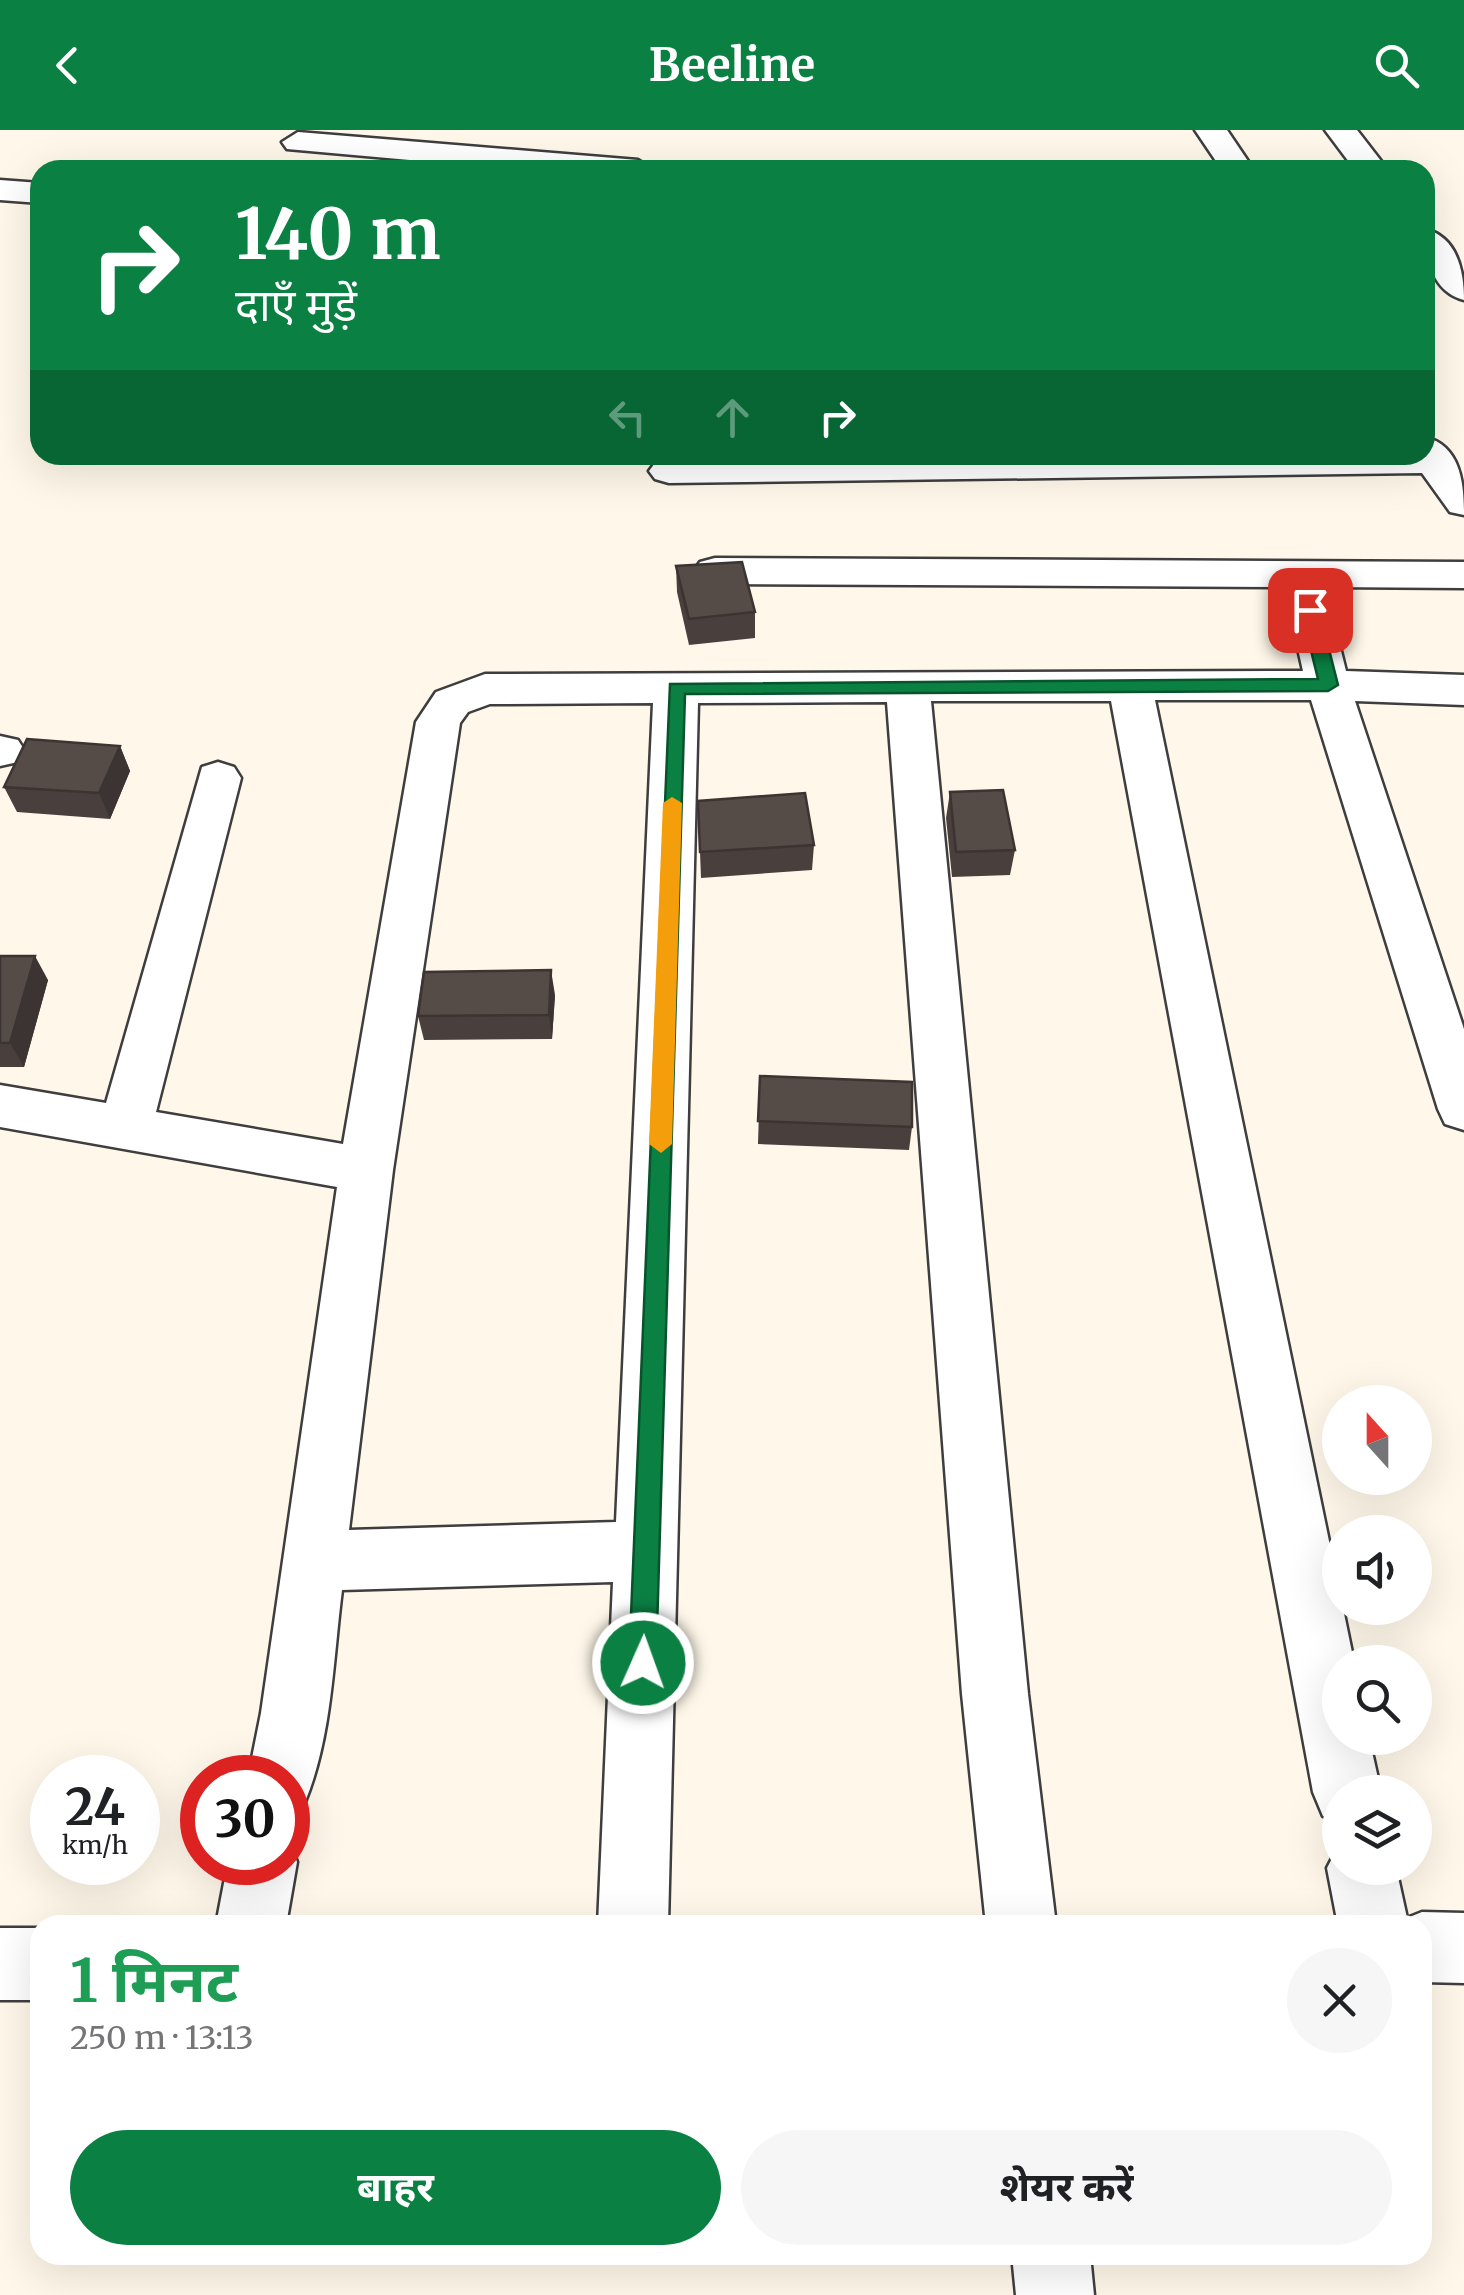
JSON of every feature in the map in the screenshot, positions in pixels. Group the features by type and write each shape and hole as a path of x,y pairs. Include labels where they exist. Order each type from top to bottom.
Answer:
{"street":[{"path":"1211,130 1231,160"},
{"path":"1341,130 1364,160"},
{"path":"283,160 303,136 535,160"},
{"path":"0,190 30,193"},
{"path":"1435,252 1464,289"},
{"path":"1435,463 1464,503"},
{"path":"669,471 954,465"},
{"path":"715,571 1464,575"},
{"path":"1301,572 1328,685 1464,1109"},
{"path":"285,1755 315,1561 366,1170 438,722 452,702 486,689 1131,689 1328,685 1464,690"},
{"path":"633,1915 676,688"},
{"path":"1131,689 1345,1775"},
{"path":"908,690 995,1694 1021,1915"},
{"path":"126,1127 218,778"},
{"path":"0,1106 366,1170"},
{"path":"315,1561 647,1551"},
{"path":"252,1915 258,1885"},
{"path":"1366,1885 1372,1915"},
{"path":"1432,1947 1464,1948"},
{"path":"0,1964 30,1964"},
{"path":"1052,2265 1054,2295"}],"building":[{"path":"742,562 755,612 689,619 676,566"},
{"path":"27,739 120,746 99,793 4,787"},
{"path":"1003,790 1015,850 956,852 950,792"},
{"path":"805,793 814,845 700,852 698,801"},
{"path":"0,956 35,956 10,1043 0,1043"},
{"path":"551,970 549,1015 418,1016 424,972"},
{"path":"760,1076 912,1082 912,1127 758,1121"}],"slow traffic":[{"path":"661,1144 672,803"}],"route":[{"path":"643,1663 676,688 1131,689 1328,685 1310,610"}]}
